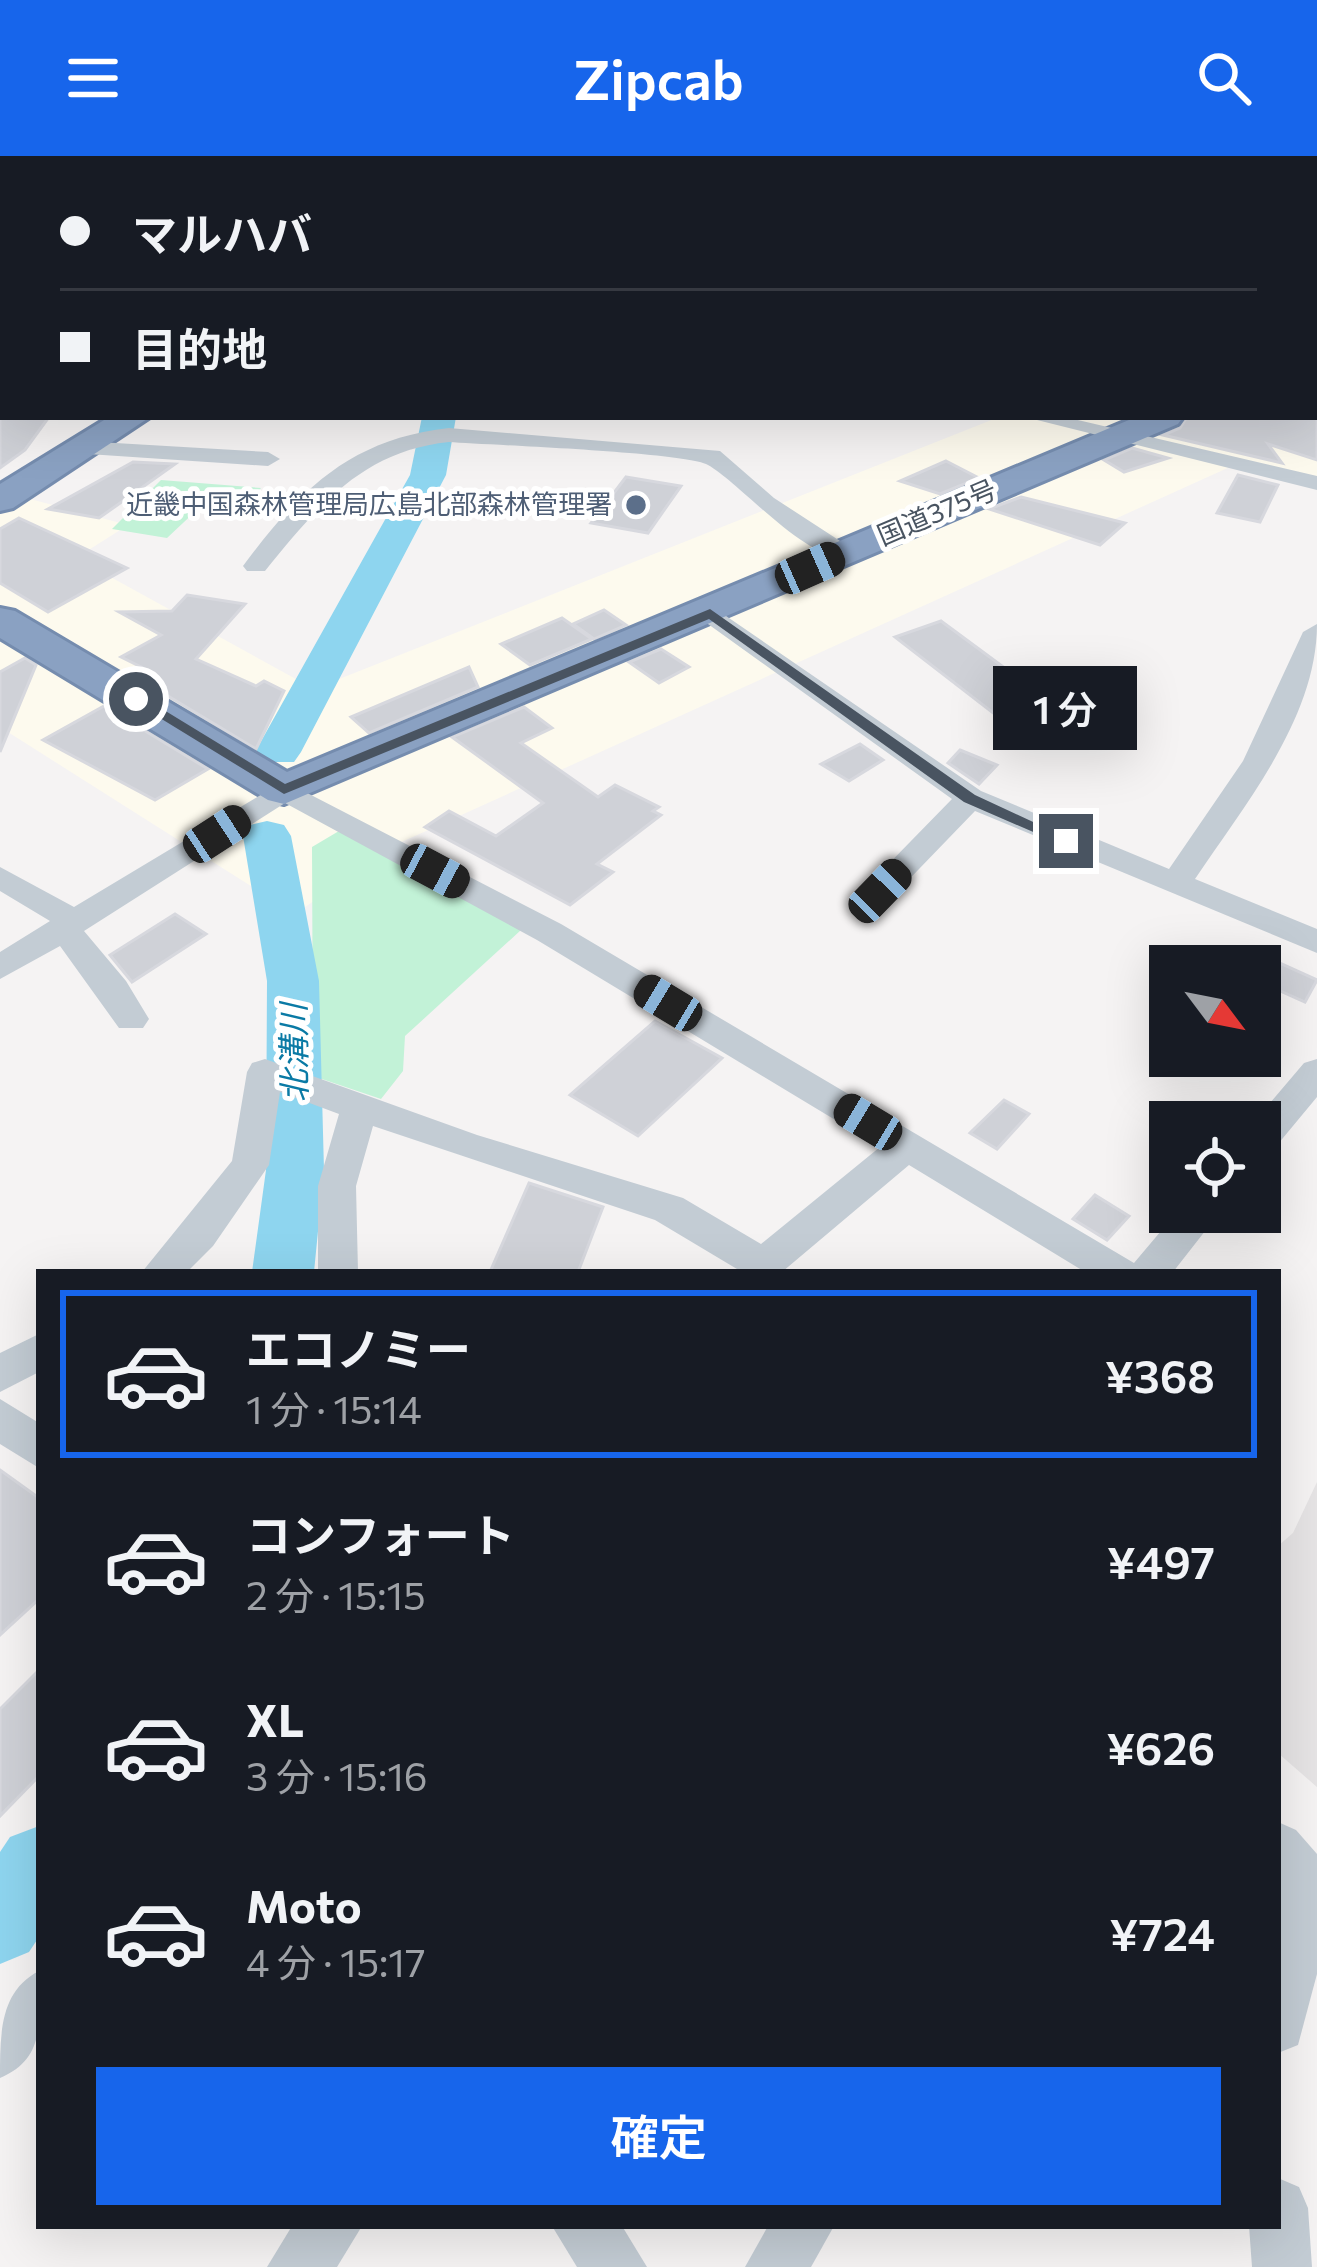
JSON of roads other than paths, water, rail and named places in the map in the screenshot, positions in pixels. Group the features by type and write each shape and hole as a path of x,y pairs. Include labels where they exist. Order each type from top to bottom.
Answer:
{"highway":[{"path":"0,500 128,420"},
{"name":"国道375号","path":"284,790 1158,420"},
{"path":"0,620 284,790"}],"street":[{"path":"1048,420 1317,483"},
{"path":"256,566 306,505 363,453 432,436 712,456 766,503 844,552"},
{"path":"81,448 268,458"},
{"path":"710,613 970,798 1317,942"},
{"path":"1176,883 1258,761 1317,632"},
{"path":"0,968 284,790 549,932 1113,1269"},
{"path":"880,891 970,798"},
{"path":"0,877 68,924 130,1019"},
{"path":"165,1269 199,1235 250,1165 265,1072 669,1209 763,1265 908,1145"},
{"path":"1281,1115 1317,1072"},
{"path":"338,1269 337,1186 360,1106"},
{"path":"1152,1269 1182,1233"},
{"path":"0,1373 36,1353"},
{"path":"0,1418 36,1447"},
{"path":"1281,2005 1301,1878"},
{"path":"0,2050 36,2003"},
{"path":"297,2267 329,2229"},
{"path":"585,2229 617,2267"},
{"path":"775,2267 802,2229"},
{"path":"1279,2229 1282,2267"}],"waterway":[{"name":"北溝川","path":"278,752 428,475 438,420"},
{"name":"北溝川","path":"267,836 293,981 295,1170 283,1269"},
{"name":"北溝川","path":"0,1923 36,1870"}],"place":[{"name":"近畿中国森林管理局広島北部森林管理署","path":"636,505"}]}
